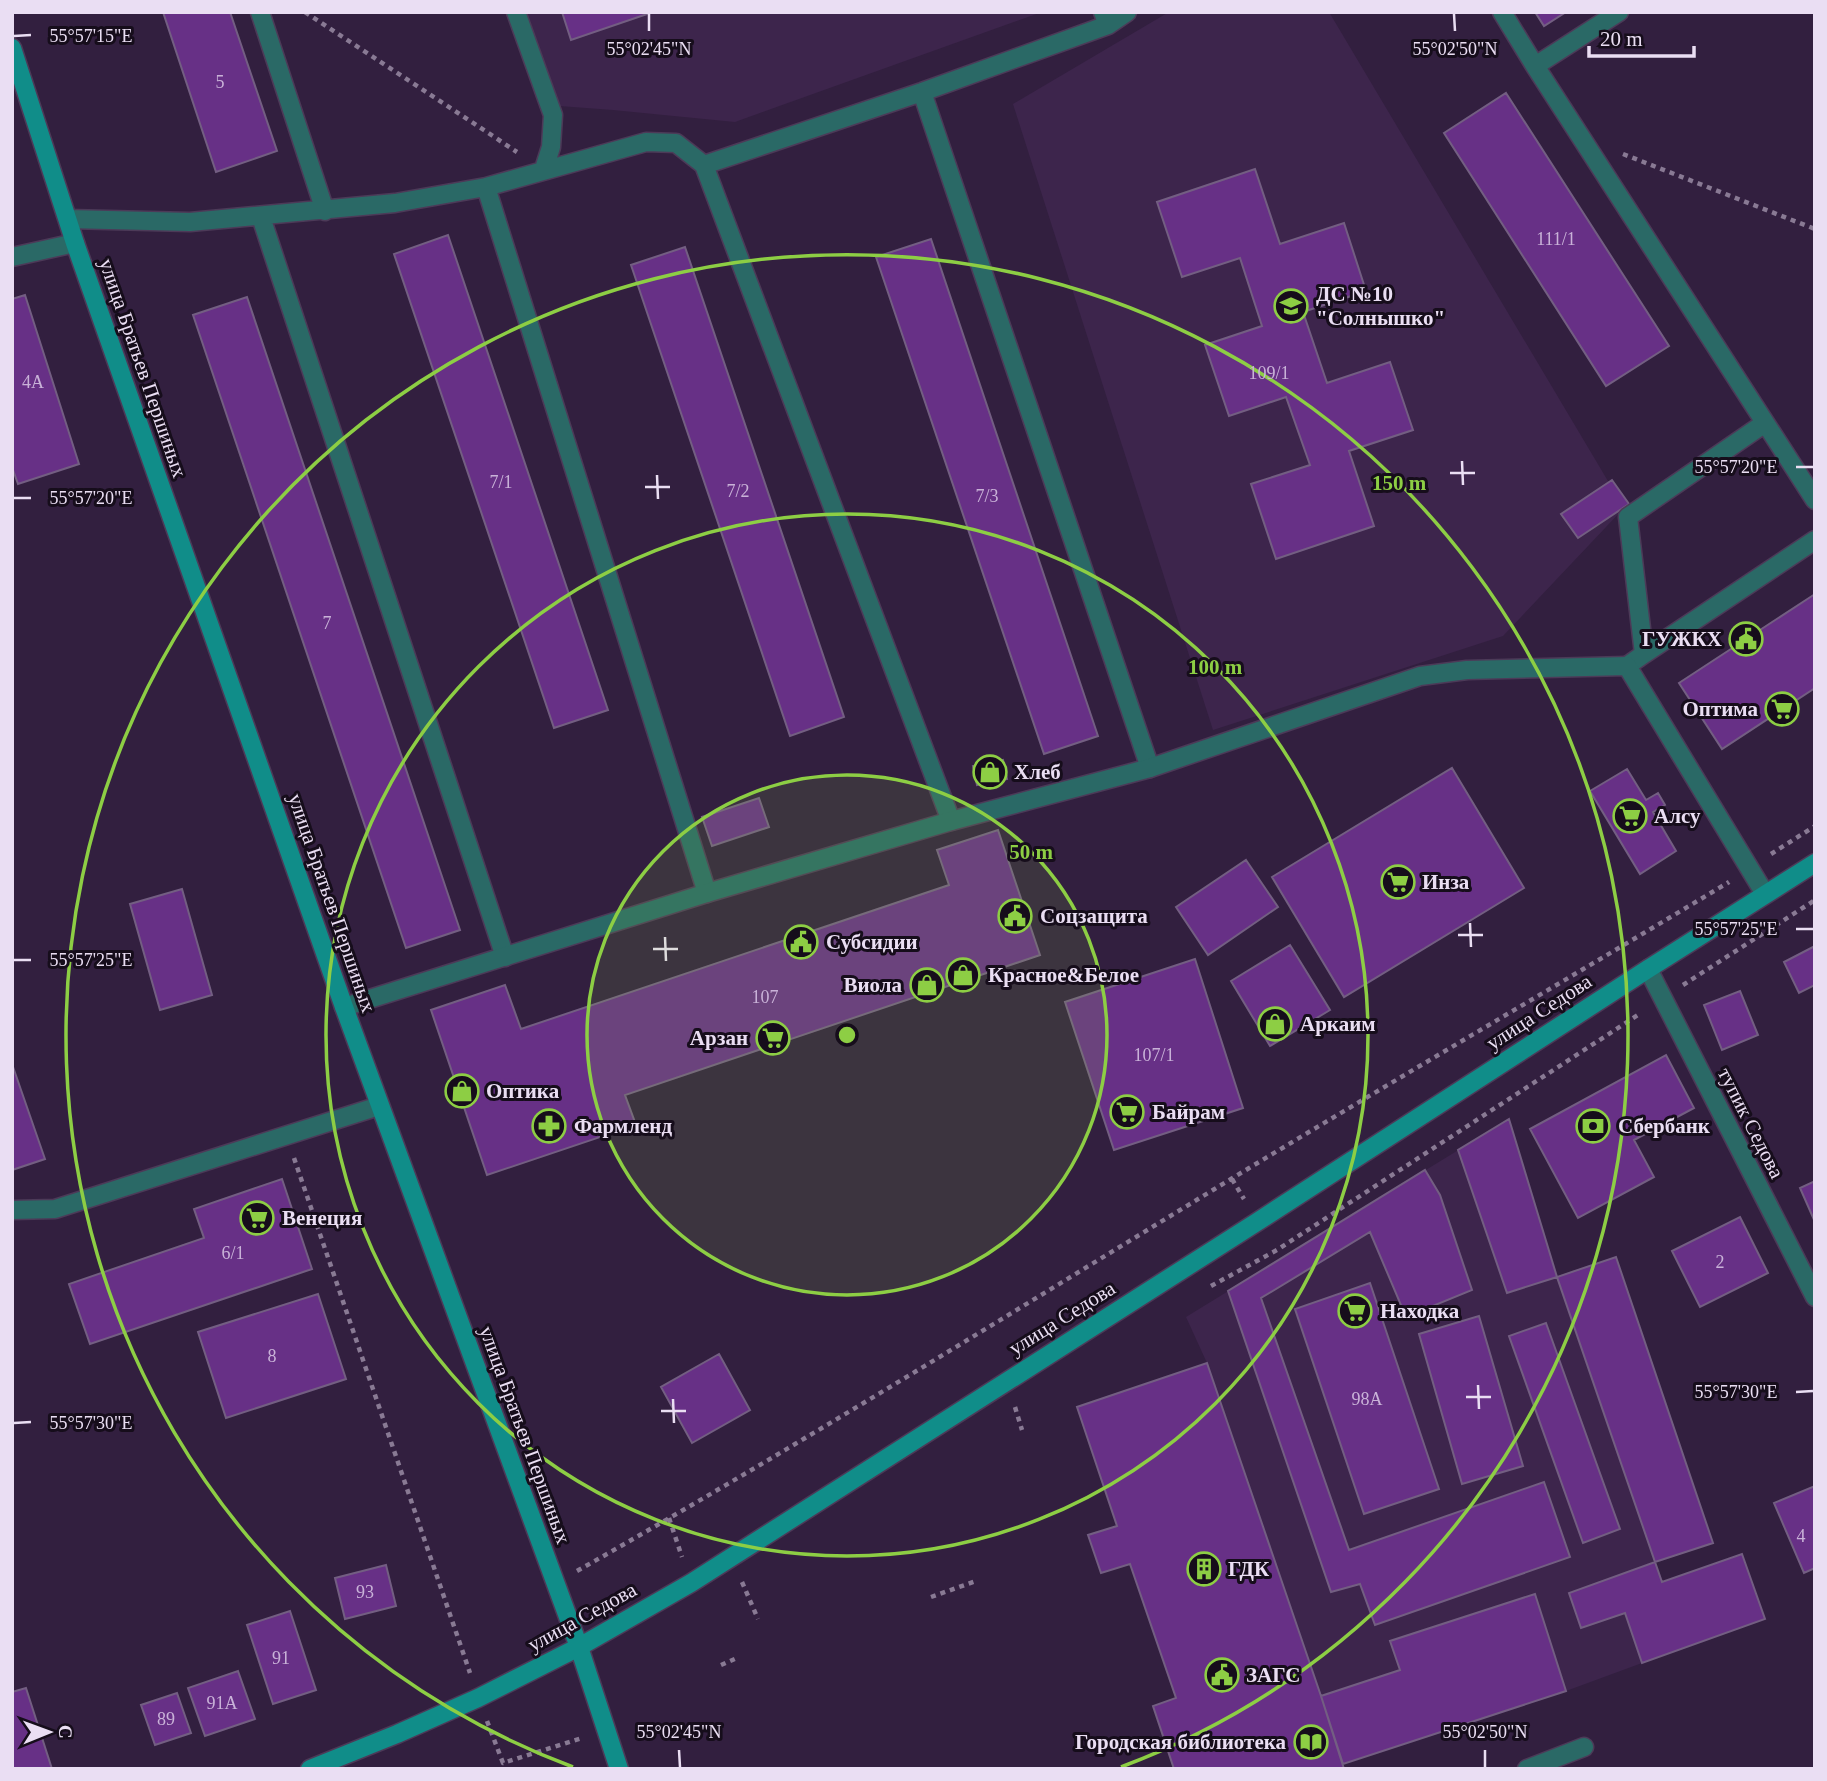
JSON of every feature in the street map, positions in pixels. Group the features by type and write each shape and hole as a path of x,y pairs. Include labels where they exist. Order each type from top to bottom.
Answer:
{"street":[{"path":"260,12 325,211"},
{"path":"516,12 553,115 551,147 544,169"},
{"path":"704,165 922,92 1127,12"},
{"path":"1503,12 1581,138 1815,500"},
{"path":"1535,66 1619,12"},
{"name":"улица Братьев Першиных","path":"12,48 75,243 344,1007 579,1647 619,1769"},
{"path":"922,92 1150,768"},
{"path":"68,219 190,222 395,203 485,187 646,142 676,144 704,165 951,821"},
{"path":"485,187 707,893"},
{"path":"261,217 505,957"},
{"path":"12,257 75,243"},
{"path":"1644,654 1628,517 1765,423"},
{"path":"344,1007 707,893 951,821 1150,768 1420,676 1467,670 1627,666 1815,540"},
{"path":"1627,666 1765,894"},
{"name":"улица Седова","path":"310,1769 478,1698 579,1647 702,1575 1815,863"},
{"name":"тупик Седова","path":"1648,969 1815,1297"},
{"path":"12,1210 55,1209 379,1106"},
{"path":"1527,1769 1584,1747"}],"path":[{"path":"305,12 544,169"},
{"path":"1581,138 1815,229"},
{"path":"555,1583 944,1355 1815,827"},
{"path":"1207,1288 1277,1250 1815,900"},
{"path":"286,1135 478,1698 503,1763 606,1731"},
{"path":"1013,1403 1022,1430"},
{"path":"931,1597 976,1581"},
{"path":"742,1582 758,1619"},
{"path":"721,1665 737,1658"}],"shaded area":[{"path":"516,12 1042,12 735,122 546,105"},
{"name":"ДС №10 \"Солнышко\"","path":"1169,12 1329,12 1624,508 1503,636 1213,730 1013,104"},
{"path":"1509,1119 1557,1276 1616,1257 1713,1543 1613,1578 1642,1663 1566,1691 1343,1764 1207,1363 1186,1317"}],"building":[{"path":"163,12 230,12 277,151 216,172"},
{"path":"562,12 653,12 571,40"},
{"path":"1535,12 1566,12 1544,26"},
{"path":"1506,93 1669,346 1606,386 1444,133"},
{"path":"1255,169 1280,244 1344,223 1366,291 1303,312 1327,383 1390,362 1413,430 1349,451 1374,526 1276,559 1251,484 1310,465 1286,397 1229,416 1205,345 1262,326 1240,258 1182,277 1157,202"},
{"path":"448,235 608,710 554,728 394,254"},
{"path":"931,239 1098,736 1044,754 876,257"},
{"path":"685,247 844,717 790,736 631,265"},
{"path":"25,295 79,464 18,484 12,467 12,299"},
{"path":"247,297 460,930 406,948 193,315"},
{"path":"1612,480 1629,504 1578,538 1561,514"},
{"path":"1815,594 1815,688 1722,749 1679,683"},
{"name":"Хлеб","path":"1003,760 1007,779 977,785 973,766"},
{"name":"Инза","path":"1452,768 1524,888 1344,997 1272,877"},
{"path":"1627,769 1646,800 1658,793 1665,805 1653,812 1676,851 1640,874 1590,791"},
{"path":"759,798 769,827 712,846 702,817"},
{"path":"998,830 1040,955 625,1095 636,1125 487,1175 431,1010 505,985 521,1029 949,885 937,850"},
{"path":"1246,860 1278,907 1208,955 1176,907"},
{"path":"182,889 212,995 160,1010 130,904"},
{"path":"1290,945 1330,1010 1270,1046 1231,981"},
{"path":"1815,946 1815,985 1799,993 1784,962"},
{"path":"1195,959 1243,1108 1114,1150 1065,1002"},
{"path":"1740,991 1758,1035 1722,1050 1704,1005"},
{"path":"1666,1055 1694,1108 1634,1140 1654,1177 1578,1218 1530,1129"},
{"path":"12,1064 45,1159 12,1170"},
{"path":"1509,1119 1557,1277 1507,1293 1458,1150"},
{"path":"1425,1170 1440,1195 1472,1290 1406,1317 1370,1232 1261,1298 1349,1550 1544,1482 1570,1557 1375,1625 1360,1584 1331,1592 1228,1291"},
{"path":"282,1179 312,1269 90,1344 69,1284 204,1238 194,1209"},
{"path":"1815,1181 1815,1222 1800,1188"},
{"path":"1740,1217 1768,1273 1700,1307 1672,1251"},
{"path":"1616,1257 1713,1543 1655,1562 1557,1277"},
{"path":"1370,1283 1439,1489 1364,1514 1295,1309"},
{"path":"318,1294 346,1379 226,1418 198,1332"},
{"path":"1479,1316 1523,1466 1462,1484 1419,1334"},
{"path":"1546,1323 1620,1529 1583,1543 1509,1336"},
{"path":"719,1354 750,1410 692,1443 661,1387"},
{"name":"ГДК","path":"1207,1363 1344,1769 1174,1769 1153,1706 1176,1698 1130,1564 1101,1573 1088,1535 1117,1526 1077,1407"},
{"path":"1815,1486 1815,1568 1804,1573 1774,1503"},
{"path":"1742,1554 1765,1619 1642,1663 1625,1613 1581,1628 1569,1593 1655,1562 1662,1582"},
{"path":"386,1565 396,1606 345,1619 335,1578"},
{"path":"1535,1594 1566,1691 1343,1764 1321,1696 1400,1670 1390,1641"},
{"path":"290,1611 316,1690 273,1704 247,1625"},
{"path":"238,1671 255,1719 205,1736 188,1688"},
{"path":"26,1688 52,1769 12,1769 12,1692"},
{"path":"177,1693 191,1733 155,1745 141,1705"}],"place":[{"name":"ДС №10 \"Солнышко\"","path":"1291,306"},
{"name":"ГУЖКХ","path":"1746,639"},
{"name":"Оптима","path":"1782,709"},
{"name":"Хлеб","path":"990,772"},
{"name":"Алсу","path":"1630,816"},
{"name":"Инза","path":"1398,882"},
{"name":"Соцзащита","path":"1015,916"},
{"name":"Субсидии","path":"801,942"},
{"name":"Красное&Белое","path":"963,975"},
{"name":"Виола","path":"927,985"},
{"name":"Аркаим","path":"1275,1024"},
{"name":"Арзан","path":"773,1038"},
{"name":"Оптика","path":"462,1091"},
{"name":"Байрам","path":"1127,1112"},
{"name":"Фармленд","path":"549,1126"},
{"name":"Сбербанк","path":"1593,1126"},
{"name":"Венеция","path":"257,1218"},
{"name":"Находка","path":"1355,1311"},
{"name":"ГДК","path":"1204,1569"},
{"name":"ЗАГС","path":"1222,1675"},
{"name":"Городская библиотека","path":"1311,1742"}]}
